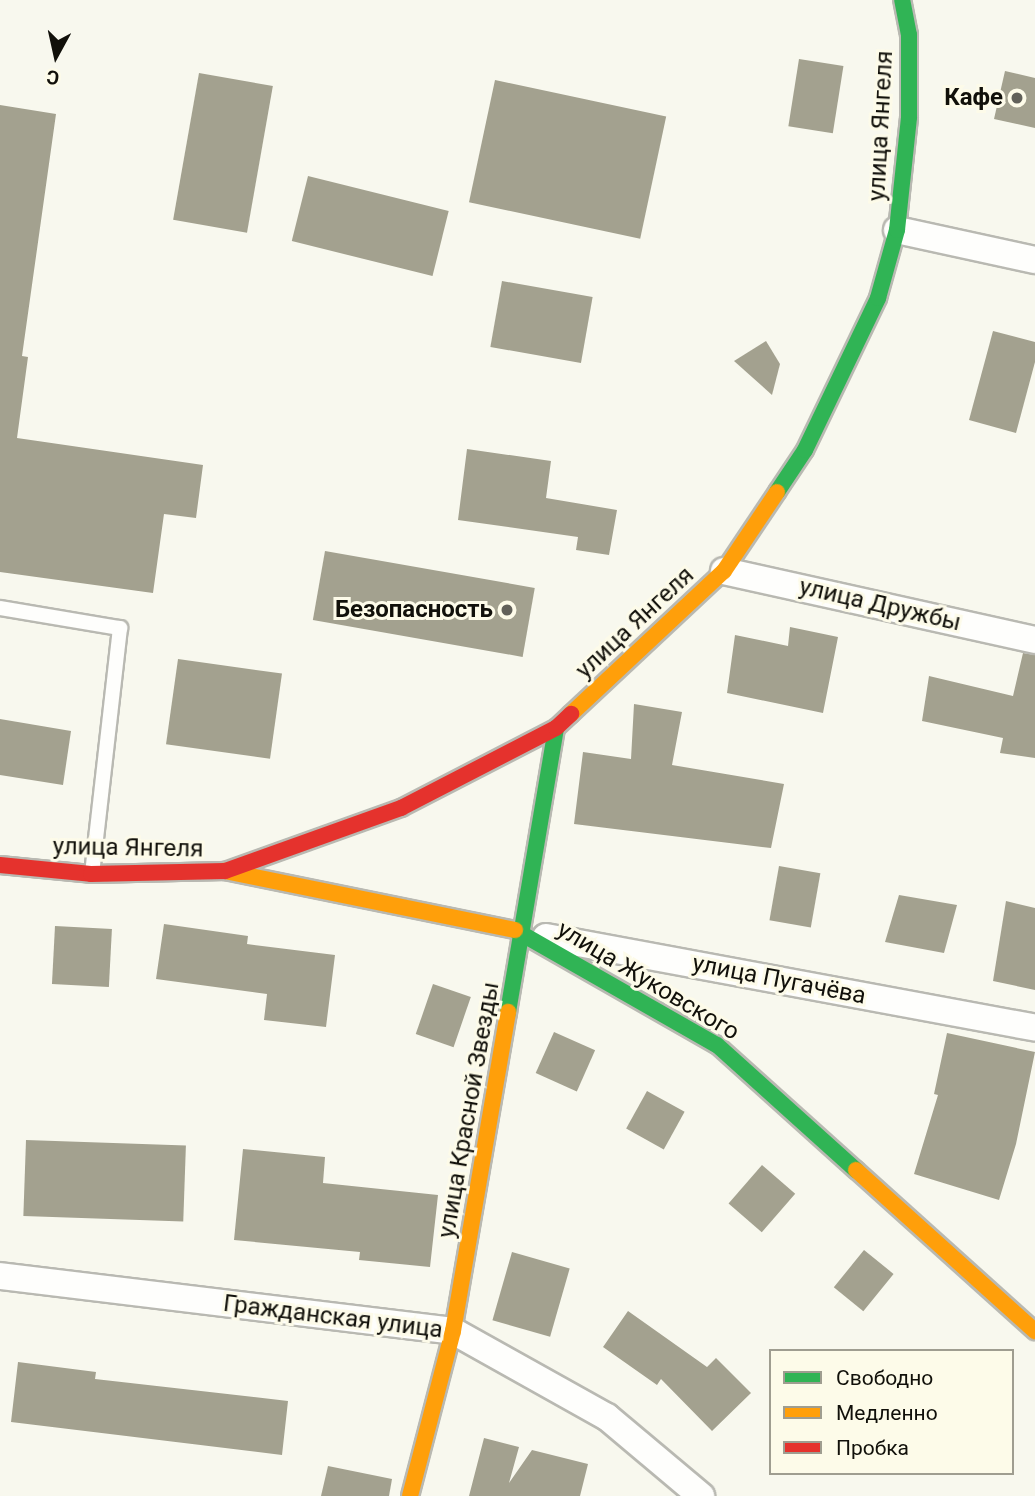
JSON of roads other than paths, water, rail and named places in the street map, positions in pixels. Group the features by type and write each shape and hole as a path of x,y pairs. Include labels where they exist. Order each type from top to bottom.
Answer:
{"street":[{"name":"улица Янгеля","path":"0,865 91,874 225,872 401,808 556,728 724,570 804,450 878,298 897,230 909,117 909,35 902,0"},
{"path":"897,230 1035,260"},
{"name":"улица Дружбы","path":"724,570 1035,639"},
{"name":"улица Красной Звезды","path":"410,1496 453,1331 556,728"},
{"name":"улица Жуковского","path":"225,872 523,932 717,1045 1035,1331"},
{"name":"улица Пугачёва","path":"523,932 1035,1028"},
{"name":"Гражданская улица","path":"0,1276 453,1331 607,1417 701,1496"}],"lane":[{"path":"0,608 120,628 91,874"}],"place":[{"name":"Кафе","path":"1017,98"},
{"name":"Безопасность","path":"507,610"}]}
